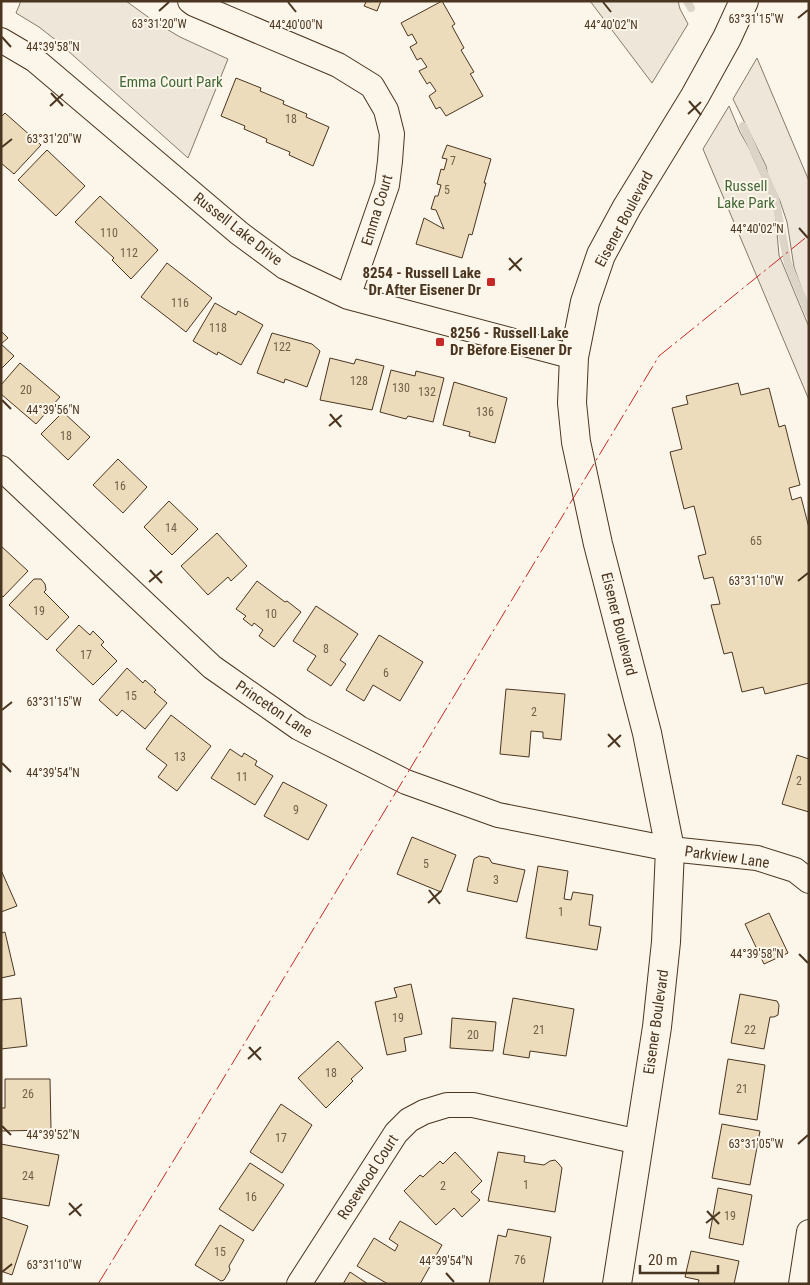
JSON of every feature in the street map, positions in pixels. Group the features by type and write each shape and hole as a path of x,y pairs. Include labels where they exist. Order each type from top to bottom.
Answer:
{"street":[{"name":"Emma Court","path":"190,1 338,64 372,86 386,110 392,134 387,185 348,297"},
{"name":"Eisener Boulevard","path":"617,1284 657,1027 666,952 670,848 647,733 598,544 576,442 572,403 574,357 585,302 601,255 627,207 700,88 727,38 744,1"},
{"name":"Russell Lake Drive","path":"1,40 35,60 239,233 285,267 348,297 574,357"},
{"name":"Princeton Lane","path":"1,468 212,666 299,728 406,782 498,815 670,848"},
{"name":"Parkview Lane","path":"670,848 757,858 795,870 809,881"},
{"name":"Rosewood Court","path":"299,1284 396,1133 409,1120 424,1112 447,1104 473,1105 639,1142"},
{"path":"801,1284 809,1232"}],"green space":[{"name":"Emma Court Park","path":"21,1 126,1 180,37 228,59 188,158 57,41 16,13"},
{"path":"590,1 678,1 688,24 652,83"},
{"name":"Russell Lake Park","path":"757,58 809,181 809,309 794,267 787,222 780,201 768,176 766,166 733,99"},
{"name":"Russell Lake Park","path":"729,106 769,192 775,211 779,255 809,327 809,400 703,149"}],"building":[{"path":"364,1 381,1 377,11 364,6 366,2"},
{"path":"442,1 455,24 452,26 464,48 461,50 474,72 470,74 483,96 446,116 440,107 436,109 429,96 436,91 430,82 427,84 419,71 427,67 421,58 417,60 410,47 417,43 412,34 408,36 401,23"},
{"path":"236,78 261,88 260,91 284,101 283,104 307,114 306,117 329,127 313,166 289,155 290,152 266,142 267,139 244,129 245,126 221,116"},
{"path":"5,113 41,145 14,174 1,163 1,117"},
{"path":"447,145 491,159 472,235 469,234 462,258 416,244 424,218 444,229 436,210 431,209 441,185 437,184 441,169 444,170 447,159 442,158"},
{"path":"47,150 85,186 56,216 18,180"},
{"path":"100,196 158,250 131,279 112,260 114,258 75,222"},
{"path":"167,263 212,298 186,332 141,297"},
{"path":"215,303 236,315 238,311 263,325 241,365 218,352 217,355 193,341"},
{"path":"1,331 8,338 1,344"},
{"path":"272,333 312,344 320,351 307,387 285,379 284,383 257,373"},
{"path":"1,344 14,356 1,369"},
{"path":"330,358 354,364 356,359 384,366 372,410 320,400"},
{"path":"20,363 60,397 36,424 1,394 1,385"},
{"path":"391,370 415,376 416,371 444,378 433,422 408,416 406,419 380,412"},
{"path":"454,382 507,398 495,443 469,436 470,432 443,425"},
{"path":"738,383 741,395 769,388 779,427 785,425 800,485 789,488 792,500 801,497 809,528 809,683 765,694 763,687 742,692 732,652 724,654 711,605 720,604 713,577 704,579 698,556 706,554 694,506 684,509 670,452 682,449 672,408 688,404 686,396"},
{"path":"63,412 90,437 68,460 41,434"},
{"path":"118,459 147,487 123,513 93,485"},
{"path":"169,501 198,529 172,555 144,527"},
{"path":"217,533 247,566 231,581 228,577 208,595 181,566"},
{"path":"1,546 28,571 3,597 1,595"},
{"path":"34,579 41,579 45,584 46,590 44,592 69,617 47,640 9,605"},
{"path":"257,581 301,612 274,647 259,636 263,630 254,623 252,626 243,619 246,616 236,609"},
{"path":"316,606 358,634 340,660 346,664 331,686 307,670 316,656 293,641"},
{"path":"79,625 90,635 93,631 104,642 101,645 117,661 93,685 56,650"},
{"path":"379,635 423,662 400,701 373,685 364,701 346,690"},
{"path":"127,668 143,683 145,680 156,690 154,692 167,703 145,729 122,710 117,716 99,700"},
{"path":"506,689 565,694 561,740 543,738 543,732 531,731 529,757 500,754"},
{"path":"171,715 211,746 177,791 158,777 167,765 146,749"},
{"path":"230,749 242,757 244,753 257,761 255,765 273,776 255,805 211,778"},
{"path":"797,755 809,759 809,812 782,804"},
{"path":"283,782 327,805 308,840 264,816"},
{"path":"412,837 456,855 441,892 397,874"},
{"path":"479,856 489,858 492,863 525,870 517,902 467,891 474,859"},
{"path":"538,866 568,871 564,899 571,900 573,892 593,895 589,925 601,927 597,950 526,938"},
{"path":"1,870 17,906 1,912"},
{"path":"769,913 788,953 764,964 745,924"},
{"path":"5,932 15,975 1,978 1,933"},
{"path":"411,984 422,1034 404,1038 406,1051 387,1055 375,1002 397,997 394,988"},
{"path":"740,994 777,1001 779,1005 778,1015 770,1017 764,1049 731,1043"},
{"path":"21,998 27,1046 1,1049 1,1000"},
{"path":"513,998 574,1009 566,1056 530,1051 529,1058 503,1054"},
{"path":"452,1018 496,1022 493,1051 450,1048"},
{"path":"338,1041 363,1068 326,1108 298,1078"},
{"path":"728,1059 765,1065 757,1120 719,1114"},
{"path":"5,1079 50,1079 51,1130 1,1131 1,1108 5,1108"},
{"path":"281,1104 312,1125 282,1173 250,1152"},
{"path":"722,1124 760,1131 750,1185 712,1178"},
{"path":"1,1144 59,1155 49,1206 1,1198"},
{"path":"455,1152 482,1181 471,1192 480,1200 462,1217 454,1208 436,1225 404,1191 420,1175 423,1177 440,1161 443,1164"},
{"path":"498,1152 525,1156 524,1162 544,1165 555,1160 559,1164 562,1168 555,1212 488,1201"},
{"path":"250,1163 284,1185 253,1231 219,1209"},
{"path":"718,1188 752,1195 743,1245 709,1238"},
{"path":"1,1217 28,1226 12,1275 1,1271"},
{"path":"400,1221 442,1245 420,1284 388,1284 357,1266 374,1238 395,1251 398,1245 389,1239"},
{"path":"220,1225 244,1240 229,1266 230,1270 224,1280 221,1281 195,1265"},
{"path":"508,1229 551,1237 543,1284 489,1284 498,1235 506,1237"},
{"path":"691,1251 739,1261 734,1284 698,1284 699,1280 685,1277"},
{"path":"350,1272 368,1284 343,1284"}],"waterway":[{"path":"687,1 691,8"},
{"path":"743,126 775,198 788,264 809,314"}],"power":[{"path":"98,1284 659,356 809,235"}],"place":[{"name":"8254 - Russell Lake Dr After Eisener Dr","path":"491,282"},
{"name":"8256 - Russell Lake Dr Before Eisener Dr","path":"440,342"}]}
